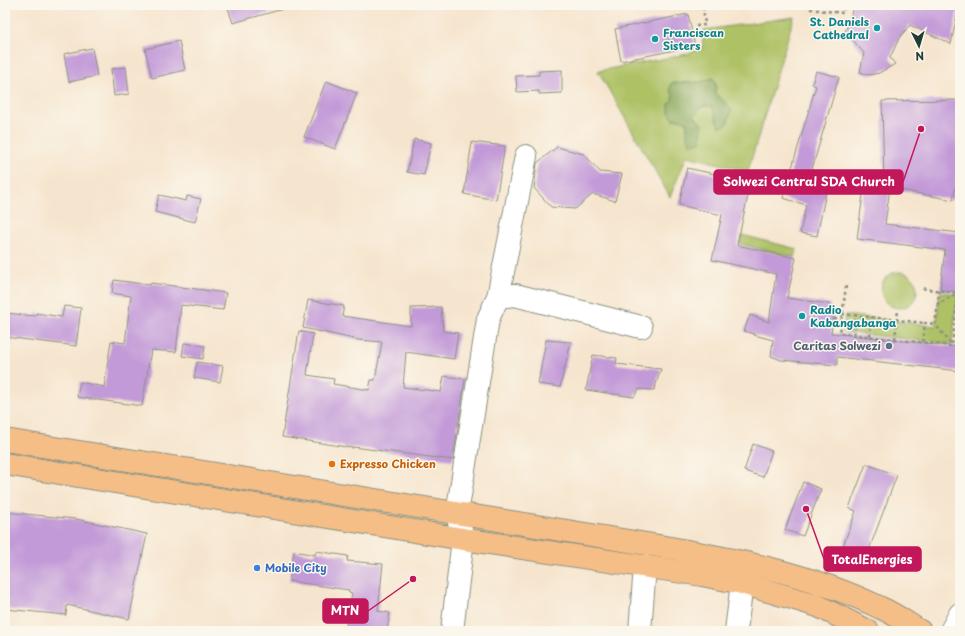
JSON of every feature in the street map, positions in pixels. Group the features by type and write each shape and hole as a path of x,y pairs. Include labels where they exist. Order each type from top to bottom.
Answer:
{"highway":[{"path":"5,440 702,554 807,578 842,590 882,608 920,631"},
{"path":"5,464 463,539 702,575 742,583 818,606 868,631"}],"street":[{"path":"452,631 463,539 457,514 488,319 498,296 526,156"},
{"path":"498,296 515,295 641,327"},
{"path":"640,631 646,566"},
{"path":"736,631 742,583"},
{"path":"951,631 960,614"}],"path":[{"path":"696,26 705,25 703,5"},
{"path":"810,9 843,13 844,5"},
{"path":"846,286 840,333 952,346"},
{"path":"920,288 958,293"},
{"path":"939,290 935,324 952,346"},
{"path":"938,304 958,293"},
{"path":"952,346 958,293"},
{"path":"895,339 898,310"},
{"path":"842,314 935,324"},
{"path":"854,334 856,315"},
{"path":"870,336 871,317"},
{"path":"834,319 841,320"},
{"path":"923,342 925,323"}],"green space":[{"path":"794,17 748,171 687,156 670,197 598,71 687,54 702,48 704,30","holes":["713,78 716,85 715,93 722,101 716,121 716,114 712,106 703,106 694,115 701,132 701,142 687,134 687,122 680,119 673,119 669,104 673,95 689,83 700,82"]},
{"path":"713,78 716,85 715,93 732,109 727,125 719,127 712,106 703,106 694,115 703,126 701,132 701,142 692,144 687,140 687,122 680,119 673,119 669,112 669,104 673,95 670,90 671,83 700,82"},
{"path":"742,235 797,249 795,257 740,244"},
{"path":"899,272 912,277 917,290 912,303 899,308 886,303 881,290 886,277"},
{"path":"940,292 958,294 952,344 843,332 845,315 936,326"}],"building":[{"path":"227,5 283,5 283,9 233,23"},
{"name":"St. Daniels Cathedral","path":"853,5 959,5 951,44 910,25 899,38 890,58 895,64 879,73 869,75 860,72 864,53 845,31 850,20"},
{"name":"Franciscan Sisters","path":"688,14 695,46 621,61 615,29"},
{"path":"179,41 185,70 152,78 145,49"},
{"path":"92,48 97,76 69,82 64,54"},
{"path":"126,67 129,94 114,96 111,69"},
{"path":"562,70 562,93 539,94 539,91 517,92 516,76 539,75 539,71"},
{"path":"816,71 839,77 807,186 827,187 817,236 800,233 806,205 783,198 816,86 812,84"},
{"path":"326,81 357,93 335,149 304,137"},
{"path":"960,100 960,163 953,200 890,188 885,224 960,233 960,292 940,290 945,250 857,239 865,179 884,182 882,101"},
{"path":"414,139 431,143 424,175 407,172"},
{"path":"472,142 505,146 496,200 464,194"},
{"path":"557,147 584,154 600,172 622,174 615,201 593,194 575,209 551,207 534,188 537,163"},
{"path":"687,168 751,182 737,245 796,258 787,298 830,304 829,313 834,313 831,333 960,347 960,371 837,357 837,365 781,360 771,356 773,340 744,331 750,315 769,322 776,274 712,260 722,215 679,205"},
{"path":"159,195 186,201 187,196 201,199 195,222 155,212"},
{"path":"114,280 150,285 151,283 226,293 223,310 181,305 176,352 151,350 142,406 77,397 80,382 104,387 111,341 125,343 131,296 112,293"},
{"path":"308,300 344,306 342,316 411,326 411,308 441,307 443,331 458,333 454,359 406,352 403,387 441,392 444,376 465,379 453,460 353,448 282,437 299,331 313,334 307,375 334,379 333,384 369,390 371,380 375,380 382,342 359,340 303,328"},
{"path":"64,306 81,308 76,346 5,337 5,313 36,316 36,313 62,317"},
{"path":"546,340 571,342 560,387 538,384"},
{"path":"184,343 205,346 203,359 182,356"},
{"path":"593,355 617,358 616,364 661,369 654,390 639,389 634,397 586,390"},
{"path":"197,362 223,366 220,382 194,378"},
{"path":"753,444 772,451 763,477 744,471"},
{"path":"866,464 897,475 867,555 843,546 856,511 849,508"},
{"path":"803,482 821,489 803,536 785,530"},
{"path":"5,512 76,519 147,534 129,619 67,605 66,615 5,609"},
{"path":"294,551 315,555 316,551 348,556 347,561 383,564 378,611 390,613 387,631 345,631 352,593 349,592 349,590 289,581"}],"place":[{"name":"St. Daniels Cathedral","path":"877,28"},
{"name":"Franciscan Sisters","path":"655,39"},
{"name":"Solwezi Central SDA Church","path":"921,129"},
{"name":"Radio Kabangabanga","path":"802,316"},
{"name":"Caritas Solwezi","path":"889,346"},
{"name":"Expresso Chicken","path":"332,464"},
{"name":"TotalEnergies","path":"806,509"},
{"name":"Mobile City","path":"257,568"},
{"name":"MTN","path":"413,579"}]}
